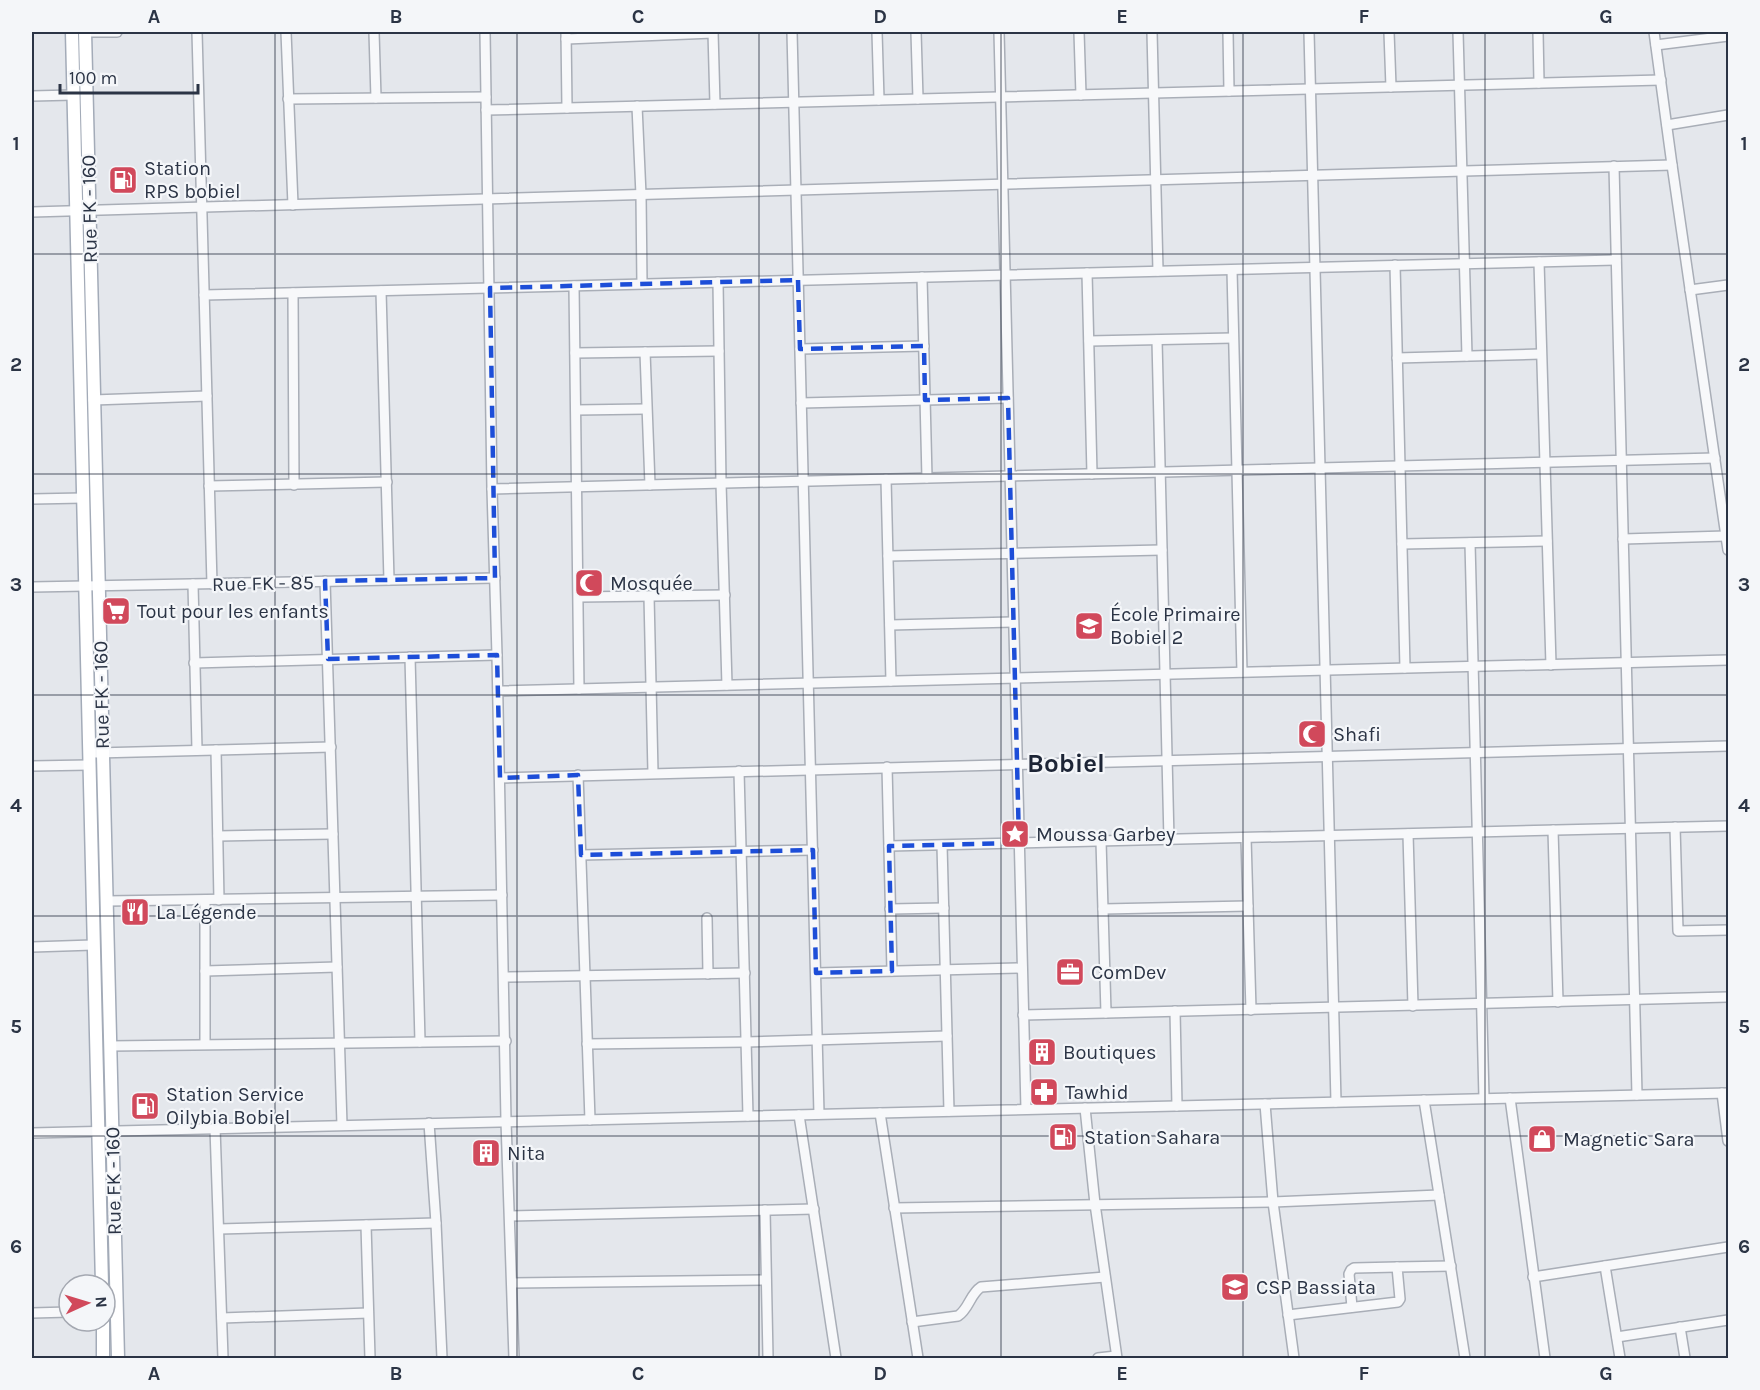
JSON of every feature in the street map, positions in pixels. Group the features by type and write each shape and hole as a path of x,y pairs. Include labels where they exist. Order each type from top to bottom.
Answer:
{"main road":[{"name":"Rue FK - 160","path":"72,32 102,1273"},
{"name":"Rue FK - 160","path":"85,32 118,1359"},
{"path":"103,1333 103,1359"}],"street":[{"path":"85,32 117,32"},
{"path":"197,32 212,584"},
{"path":"286,32 293,205"},
{"path":"374,32 376,98"},
{"path":"485,32 492,489 506,1121 514,1359"},
{"path":"567,108 566,35 713,32 715,104"},
{"path":"792,32 819,1114"},
{"path":"877,32 879,100"},
{"path":"916,32 918,99"},
{"path":"999,32 1026,1109"},
{"path":"1079,32 1081,95"},
{"path":"1152,32 1158,271"},
{"path":"1228,32 1229,91"},
{"path":"1309,32 1336,1102"},
{"path":"1389,32 1391,87"},
{"path":"1458,32 1467,356"},
{"path":"1538,32 1539,84"},
{"path":"1654,32 1690,290 1726,518 1728,550"},
{"path":"1656,45 1728,36"},
{"path":"486,110 1661,80"},
{"path":"32,96 73,95"},
{"path":"288,99 486,97"},
{"path":"637,106 642,284"},
{"path":"1667,125 1728,115"},
{"path":"32,212 1672,165"},
{"path":"1614,166 1637,1095"},
{"path":"204,295 1616,260"},
{"path":"1539,262 1551,664"},
{"path":"1395,266 1405,668"},
{"path":"1232,270 1242,672"},
{"path":"1087,273 1092,474"},
{"path":"922,277 927,478"},
{"path":"718,282 727,685"},
{"path":"1690,290 1728,285"},
{"path":"574,286 579,688"},
{"path":"381,291 389,580"},
{"path":"293,293 294,485"},
{"path":"1089,341 1233,338"},
{"path":"1157,340 1169,840"},
{"path":"800,349 924,345"},
{"path":"575,353 719,351"},
{"path":"645,352 650,485"},
{"path":"1397,358 1541,354"},
{"path":"93,400 207,396"},
{"path":"801,403 1008,398"},
{"path":"576,410 646,409"},
{"path":"492,489 1715,458"},
{"path":"886,479 891,681"},
{"path":"209,486 387,482"},
{"path":"32,499 83,498"},
{"path":"1623,539 1726,536"},
{"path":"1402,544 1547,541"},
{"path":"1470,543 1484,1098"},
{"path":"888,556 1162,550"},
{"name":"Rue FK - 85","path":"32,587 495,578"},
{"path":"325,581 342,1125"},
{"path":"193,584 197,750"},
{"path":"579,597 725,594"},
{"path":"649,596 653,773"},
{"path":"890,625 1013,622"},
{"path":"194,663 497,655"},
{"path":"410,657 420,1042"},
{"path":"498,690 1728,660"},
{"path":"500,777 1728,746"},
{"path":"32,766 88,759 102,752 330,747"},
{"path":"216,750 219,900"},
{"path":"886,767 892,971"},
{"path":"740,771 748,1116"},
{"path":"578,775 590,1119"},
{"path":"889,846 1728,825"},
{"path":"1675,827 1678,931 1728,930"},
{"path":"1553,830 1558,1002"},
{"path":"218,836 333,834"},
{"path":"1408,834 1413,1006"},
{"path":"1246,838 1251,1010"},
{"path":"1101,841 1106,1013"},
{"path":"942,845 949,1111"},
{"path":"581,855 813,850"},
{"path":"107,902 502,895"},
{"path":"205,900 205,1044"},
{"path":"1103,909 1248,906"},
{"path":"890,909 944,908"},
{"path":"706,918 708,974"},
{"path":"32,947 93,945"},
{"path":"205,971 337,967"},
{"path":"816,973 1022,968"},
{"path":"504,977 745,973"},
{"path":"1023,1015 1728,997"},
{"path":"1175,1011 1177,1106"},
{"path":"587,1044 947,1036"},
{"path":"110,1046 506,1041"},
{"path":"32,1133 1725,1093 1728,1141"},
{"path":"1510,1098 1545,1359"},
{"path":"1424,1100 1465,1359"},
{"path":"1265,1104 1273,1202 1294,1359"},
{"path":"1085,1108 1095,1204 1116,1357 1098,1359"},
{"path":"880,1113 918,1359"},
{"path":"800,1114 836,1359"},
{"path":"429,1123 442,1359"},
{"path":"215,1128 223,1359"},
{"path":"894,1208 1273,1202 1439,1195"},
{"path":"510,1216 814,1209"},
{"path":"765,1210 768,1359"},
{"path":"219,1228 436,1223"},
{"path":"366,1225 369,1359"},
{"path":"1533,1277 1728,1247"},
{"path":"1352,1307 1349,1274 1354,1268 1451,1266"},
{"path":"1605,1266 1620,1359"},
{"path":"1288,1315 1400,1301 1397,1267"},
{"path":"912,1322 958,1316 965,1310 977,1289 981,1287 1105,1277"},
{"path":"512,1283 766,1280"},
{"path":"32,1313 57,1312"},
{"path":"222,1318 368,1314"},
{"path":"1617,1337 1728,1320"},
{"path":"1680,1328 1685,1359"}],"highlighted area":[{"path":"798,280 800,349 924,346 925,400 1008,398 1019,843 889,846 892,971 816,973 813,850 581,855 578,775 500,778 497,655 328,659 325,581 495,578 490,288"}],"place":[{"name":"Station RPS bobiel","path":"123,180"},
{"name":"Mosquée","path":"589,583"},
{"name":"Tout pour les enfants","path":"116,611"},
{"name":"École Primaire Bobiel 2","path":"1089,626"},
{"name":"Shafi","path":"1312,734"},
{"name":"Moussa Garbey","path":"1015,834"},
{"name":"La Légende","path":"135,912"},
{"name":"ComDev","path":"1070,972"},
{"name":"Boutiques","path":"1042,1052"},
{"name":"Tawhid","path":"1044,1092"},
{"name":"Station Service Oilybia Bobiel","path":"145,1106"},
{"name":"Station Sahara","path":"1063,1137"},
{"name":"Magnetic Sara","path":"1542,1139"},
{"name":"Nita","path":"486,1153"},
{"name":"CSP Bassiata","path":"1235,1287"}],"district":[{"name":"Bobiel","path":"1066,763"}]}
